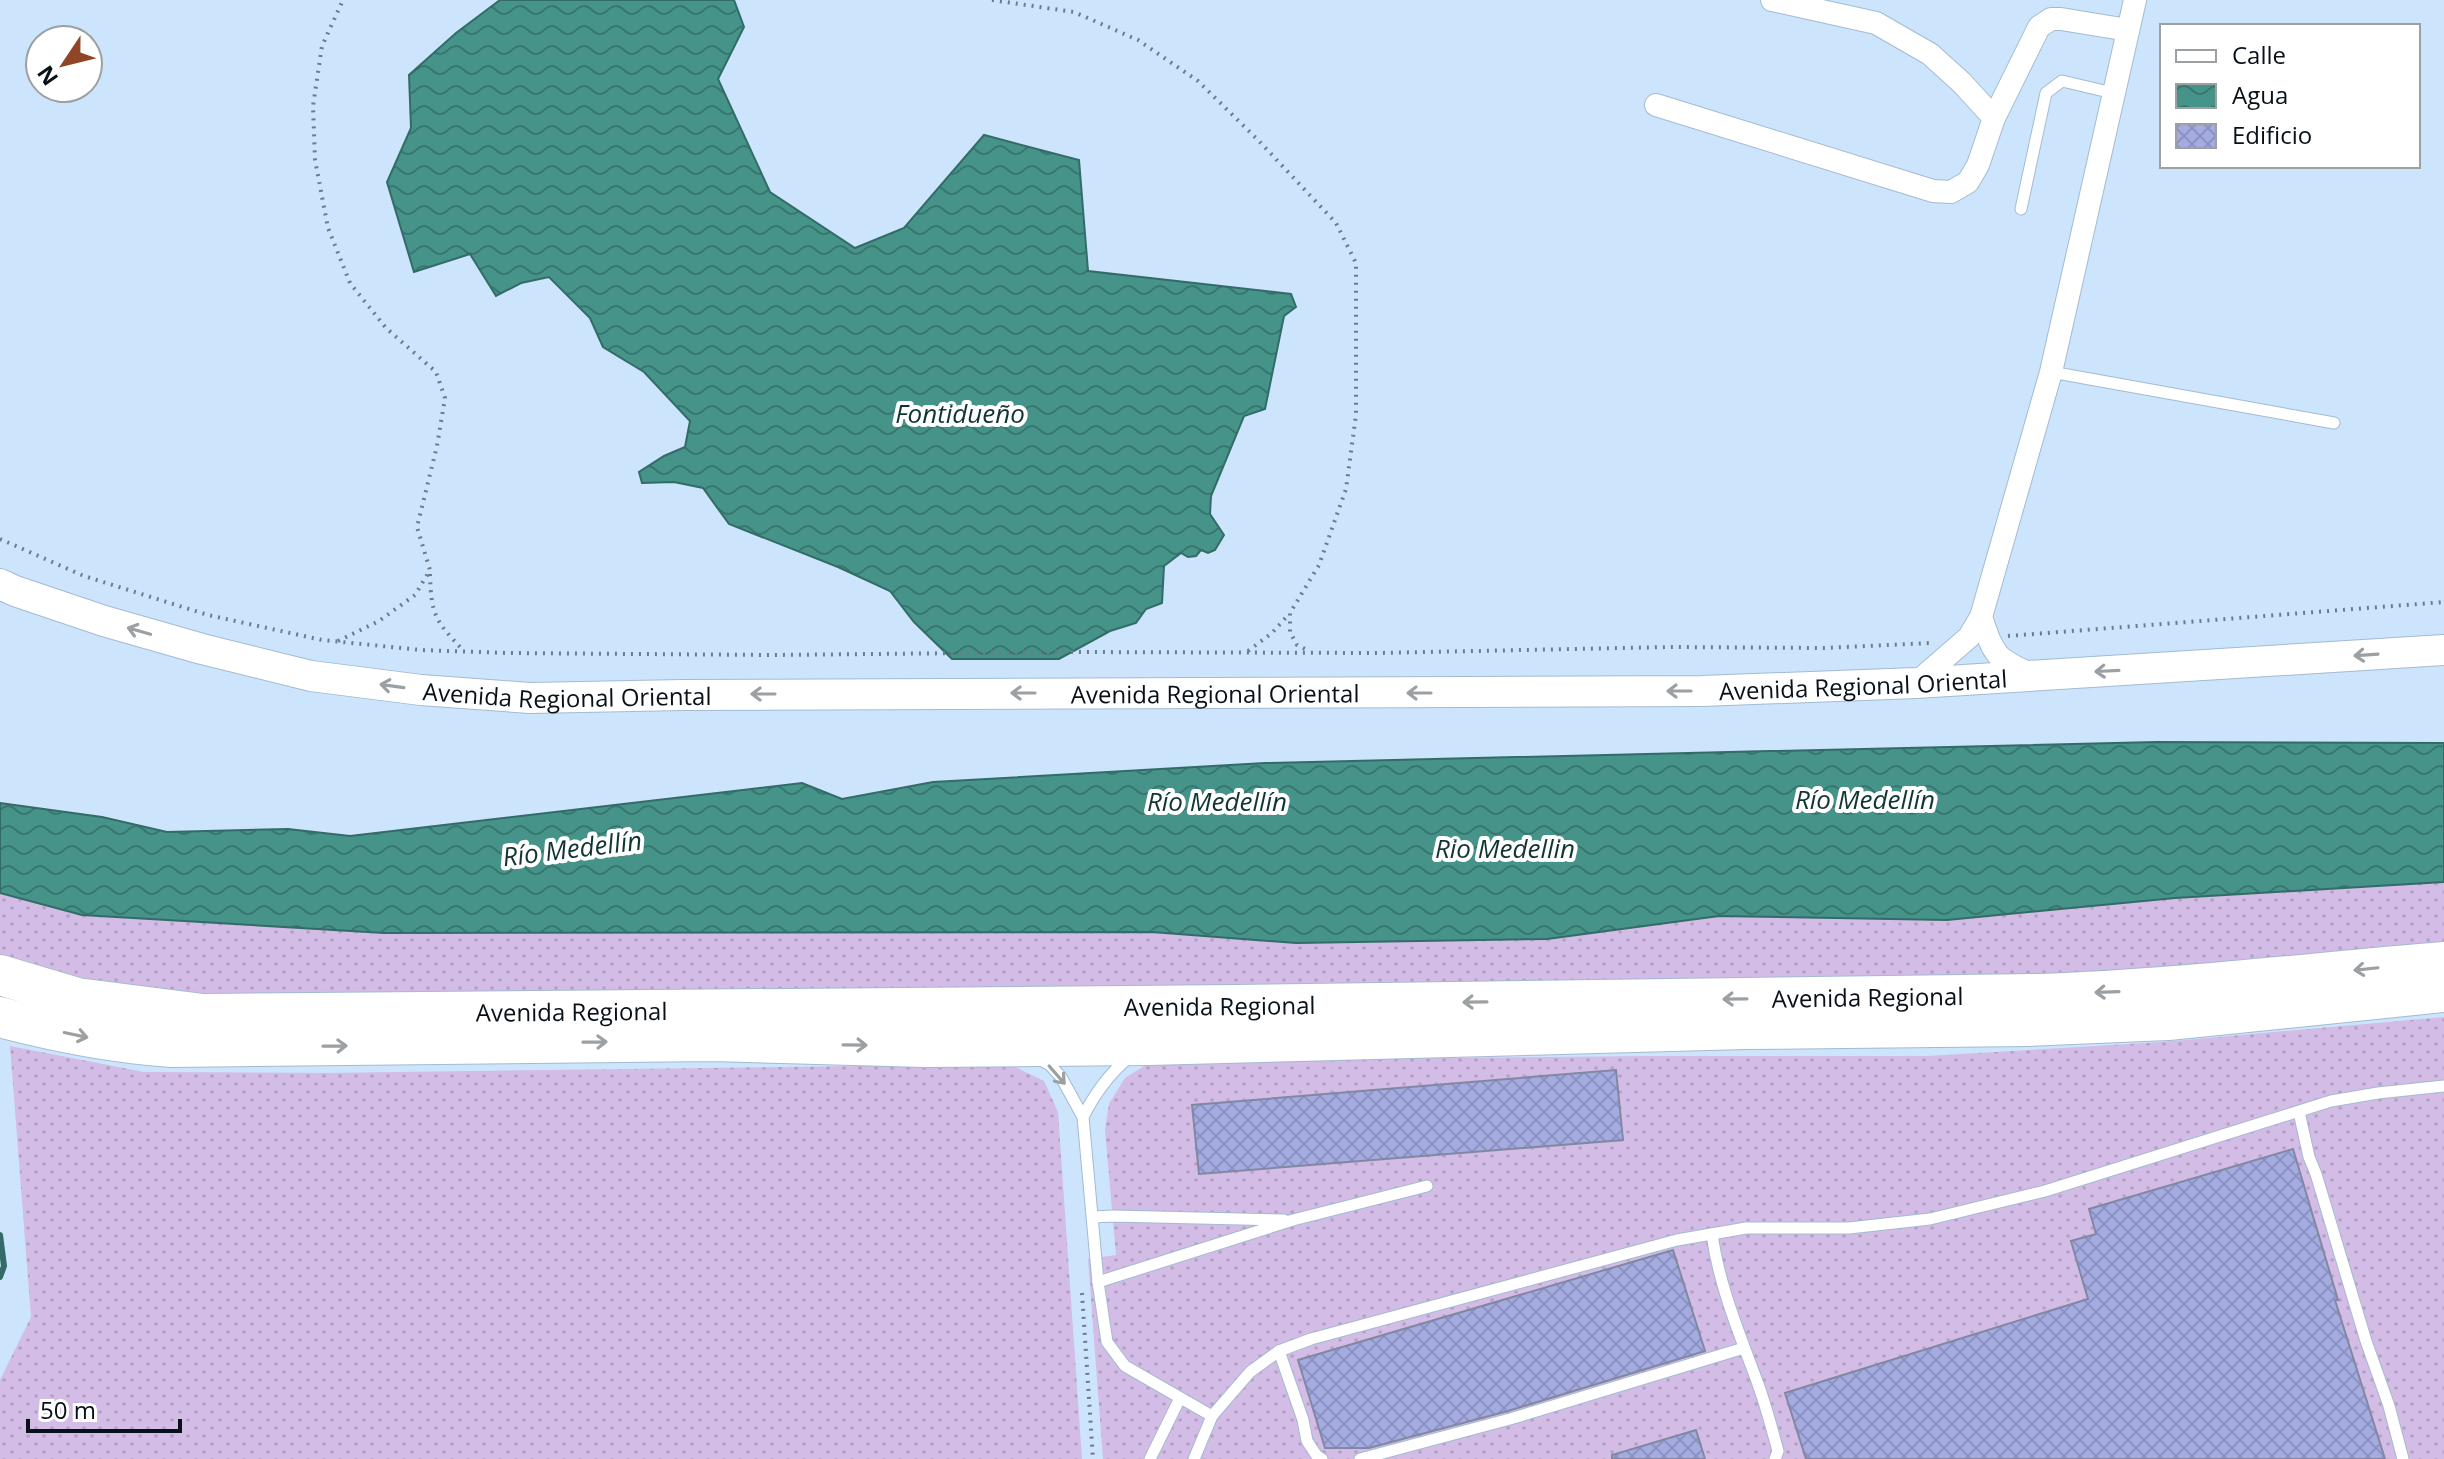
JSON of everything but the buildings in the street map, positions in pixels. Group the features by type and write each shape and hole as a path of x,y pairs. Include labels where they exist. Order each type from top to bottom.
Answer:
{"highway":[{"name":"Avenida Regional","path":"0,975 77,998 203,1014 2039,994 2217,984 2444,962"},
{"name":"Avenida Regional","path":"0,1017 82,1037 172,1047 712,1041 926,1047 1149,1045 1746,1029 2028,1026 2168,1020 2444,992"}],"main road":[{"name":"Avenida Regional Oriental","path":"0,584 104,621 311,676 421,690 530,698 715,694 1687,691 1916,683 2444,650"}],"street":[{"path":"1772,0 1876,23 1930,54 1994,118"},
{"path":"2036,676 2007,664 1992,648 1985,627 2051,372 2135,0"},
{"path":"1656,105 1933,191 1951,192 1968,182 1978,165 1994,118 2039,27 2051,19 2061,19 2128,30"},
{"path":"1916,683 1985,627"}],"lane":[{"path":"2021,209 2046,93 2062,81 2113,93"},
{"path":"2051,372 2334,423"},
{"path":"1083,1117 1110,1073 1149,1045"},
{"path":"1017,1046 1050,1065 1061,1077 1083,1117 1098,1282 1107,1342 1125,1366 1212,1416"},
{"path":"1195,1458 1212,1416 1250,1372 1279,1351 1311,1339 1677,1240 1746,1228 1849,1228 1930,1219 2045,1191 2331,1101 2444,1086"},
{"path":"2299,1112 2309,1157 2403,1459"},
{"path":"1098,1282 1293,1220 1427,1186"},
{"path":"1093,1217 1293,1220"},
{"path":"1712,1234 1744,1348 1760,1388 1778,1451 1775,1459"},
{"path":"1360,1459 1510,1419 1744,1348"},
{"path":"1279,1351 1303,1420 1307,1441 1322,1459"},
{"path":"1150,1459 1180,1398"}],"path":[{"path":"343,0 322,46 313,106 315,160 328,228 350,283 386,328 436,372 445,398 417,527 430,570 431,605 444,630 465,652"},
{"path":"992,0 1074,12 1138,40 1198,81 1336,223 1356,263 1356,415 1346,489 1319,565 1290,613 1272,633 1246,652"},
{"path":"0,539 84,576 194,610 336,642 465,652 771,655 931,652 1377,653 1671,647 1823,648 1964,641"},
{"path":"336,642 379,621 415,595 430,570"},
{"path":"1985,627 2444,602"},
{"path":"1290,613 1290,632 1297,645 1311,653"},
{"path":"1082,1292 1093,1459"}],"shaded area":[{"path":"2444,882 2444,949 2152,973 284,1000 129,987 0,961 0,893 82,915 384,933 1152,932 1296,943 1547,939 1719,916 1947,920 2175,898"},
{"path":"2444,1017 2444,1459 1103,1459 1088,1259 1116,1255 1105,1130 1109,1104 1125,1078 1152,1061 1927,1056 2162,1042"},
{"path":"10,1046 144,1072 326,1073 1009,1064 1044,1081 1058,1112 1082,1459 0,1459 0,1380 31,1317"}],"water":[{"name":"Fontidueño","path":"500,0 734,0 744,27 718,79 770,192 855,248 904,228 984,135 1079,160 1088,271 1291,294 1296,307 1284,316 1265,409 1244,416 1211,496 1210,514 1224,535 1215,550 1208,553 1201,550 1196,556 1188,557 1181,553 1164,566 1162,603 1146,609 1136,623 1110,631 1059,659 952,659 914,622 890,591 729,524 703,488 674,482 642,483 639,472 685,447 690,421 644,372 603,347 590,318 549,277 521,283 496,296 470,254 414,272 387,182 411,128 409,75 456,33"},
{"name":"Rio Medellin","path":"2156,742 2444,743 2444,882 2175,898 1947,920 1719,916 1547,939 1296,943 1152,932 384,933 82,915 0,893 0,803 102,817 167,832 288,829 350,836 802,783 842,799 933,782 1265,763"}],"waterway":[{"path":"0,1235 4,1266 0,1277"}],"water label":[{"name":"Río Medellín","path":"1865,799"},
{"name":"Río Medellín","path":"1217,801"},
{"name":"Río Medellín","path":"572,848"}]}
